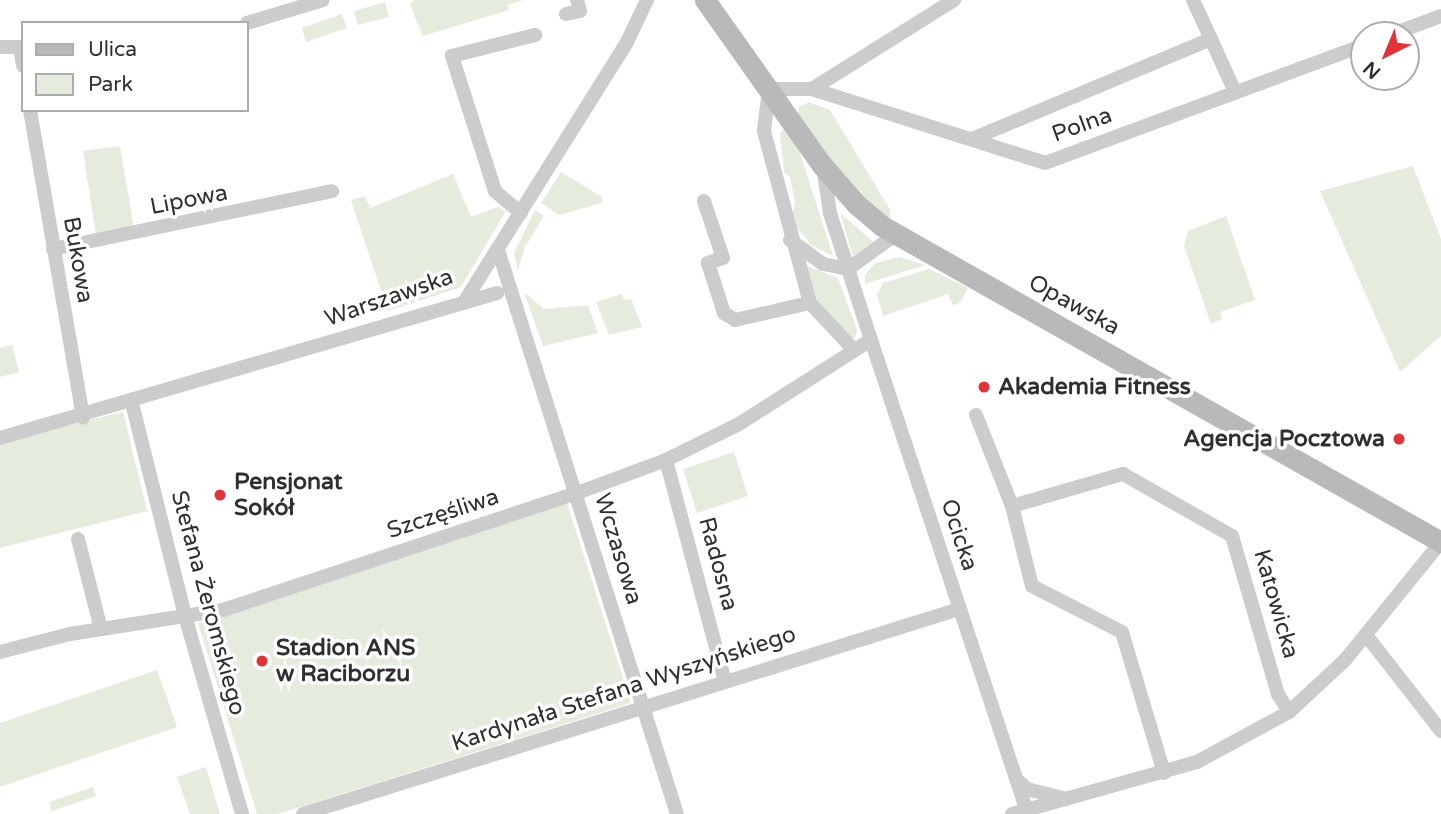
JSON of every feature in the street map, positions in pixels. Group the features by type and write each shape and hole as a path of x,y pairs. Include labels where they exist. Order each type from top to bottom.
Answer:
{"main road":[{"name":"Opawska","path":"688,0 737,48"},
{"name":"Opawska","path":"705,0 822,165 856,204 895,236 1441,542"}],"street":[{"path":"248,23 286,6 323,0"},
{"path":"566,14 580,11 577,0"},
{"path":"812,89 954,0"},
{"path":"1193,0 1235,92"},
{"name":"Warszawska","path":"0,438 132,403 466,299 522,213 648,2"},
{"path":"1420,24 1441,16"},
{"path":"522,213 495,191 452,56 535,35"},
{"path":"972,139 1211,39"},
{"path":"0,47 21,47"},
{"name":"Polna","path":"769,89 812,89 1045,163 1350,50"},
{"path":"769,89 764,131 790,240 810,303 854,350"},
{"name":"Bukowa","path":"30,112 83,417"},
{"name":"Ocicka","path":"822,165 831,213 848,269 1014,778 1028,812"},
{"name":"Lipowa","path":"53,249 332,191"},
{"path":"704,201 723,258 708,263 724,313 735,320 810,303"},
{"path":"790,240 823,264 848,269 895,236"},
{"name":"Wczasowa","path":"498,250 677,814"},
{"path":"482,275 508,280"},
{"path":"482,275 497,293 512,299"},
{"path":"466,299 497,293"},
{"name":"Szczęśliwa","path":"0,652 101,629 223,610 577,493 666,460 762,412 871,340"},
{"name":"Stefana Żeromskiego","path":"132,403 185,616 242,814"},
{"path":"976,415 1012,506 1032,586 1122,632 1164,773"},
{"name":"Radosna","path":"666,460 726,681"},
{"name":"Katowicka","path":"1012,506 1123,474 1232,536 1278,694 1289,712"},
{"path":"78,539 101,629"},
{"name":"Katowicka","path":"1012,814 1028,812 1164,773 1216,755 1289,712 1366,635 1441,542"},
{"name":"Kardynała Stefana Wyszyńskiego","path":"303,814 959,609"},
{"path":"1366,635 1441,731"},
{"name":"Katowicka","path":"1014,778 1027,789 1072,799"},
{"path":"1060,814 1072,799"}],"green space":[{"path":"414,0 523,0 508,5 509,10 423,36 410,5"},
{"path":"385,2 389,17 358,25 354,11"},
{"path":"342,14 347,28 306,42 302,28"},
{"path":"809,102 830,110 891,211 888,222 865,205 797,119 799,107"},
{"path":"786,128 799,150 833,256 811,245 791,220 795,202 790,177 784,172 780,133"},
{"path":"120,146 134,228 96,235 83,151"},
{"path":"1413,166 1441,239 1441,336 1400,372 1320,191"},
{"path":"561,172 602,197 602,203 559,215 541,203"},
{"path":"453,174 471,217 498,207 506,211 461,287 388,311 351,200 365,196 370,208"},
{"path":"535,210 544,216 525,247 518,270 514,253"},
{"path":"840,213 874,242 853,256"},
{"path":"1226,216 1255,300 1220,312 1222,319 1211,324 1184,246 1188,231"},
{"path":"900,257 925,265 865,284 865,275 875,263"},
{"path":"802,264 838,278 857,330 855,338 851,339 813,297"},
{"path":"929,269 968,288 960,303 953,305 948,294 883,316 877,295 883,283"},
{"path":"524,292 544,309 588,305 598,333 543,346"},
{"path":"622,294 624,300 631,299 642,327 609,335 596,302"},
{"path":"12,345 19,372 0,377 0,348"},
{"path":"123,412 147,511 0,548 0,442"},
{"path":"734,452 748,496 697,513 683,469"},
{"name":"Stadion ANS w Raciborzu","path":"567,503 631,703 278,814 257,814 198,623"},
{"path":"157,670 177,727 0,787 0,723"},
{"path":"206,767 220,814 190,814 177,777"},
{"path":"93,787 96,796 52,811 49,802"}],"place":[{"name":"Akademia Fitness","path":"984,387"},
{"name":"Agencja Pocztowa","path":"1399,439"},
{"name":"Pensjonat Sokół","path":"220,495"},
{"name":"Stadion ANS w Raciborzu","path":"262,661"}]}
